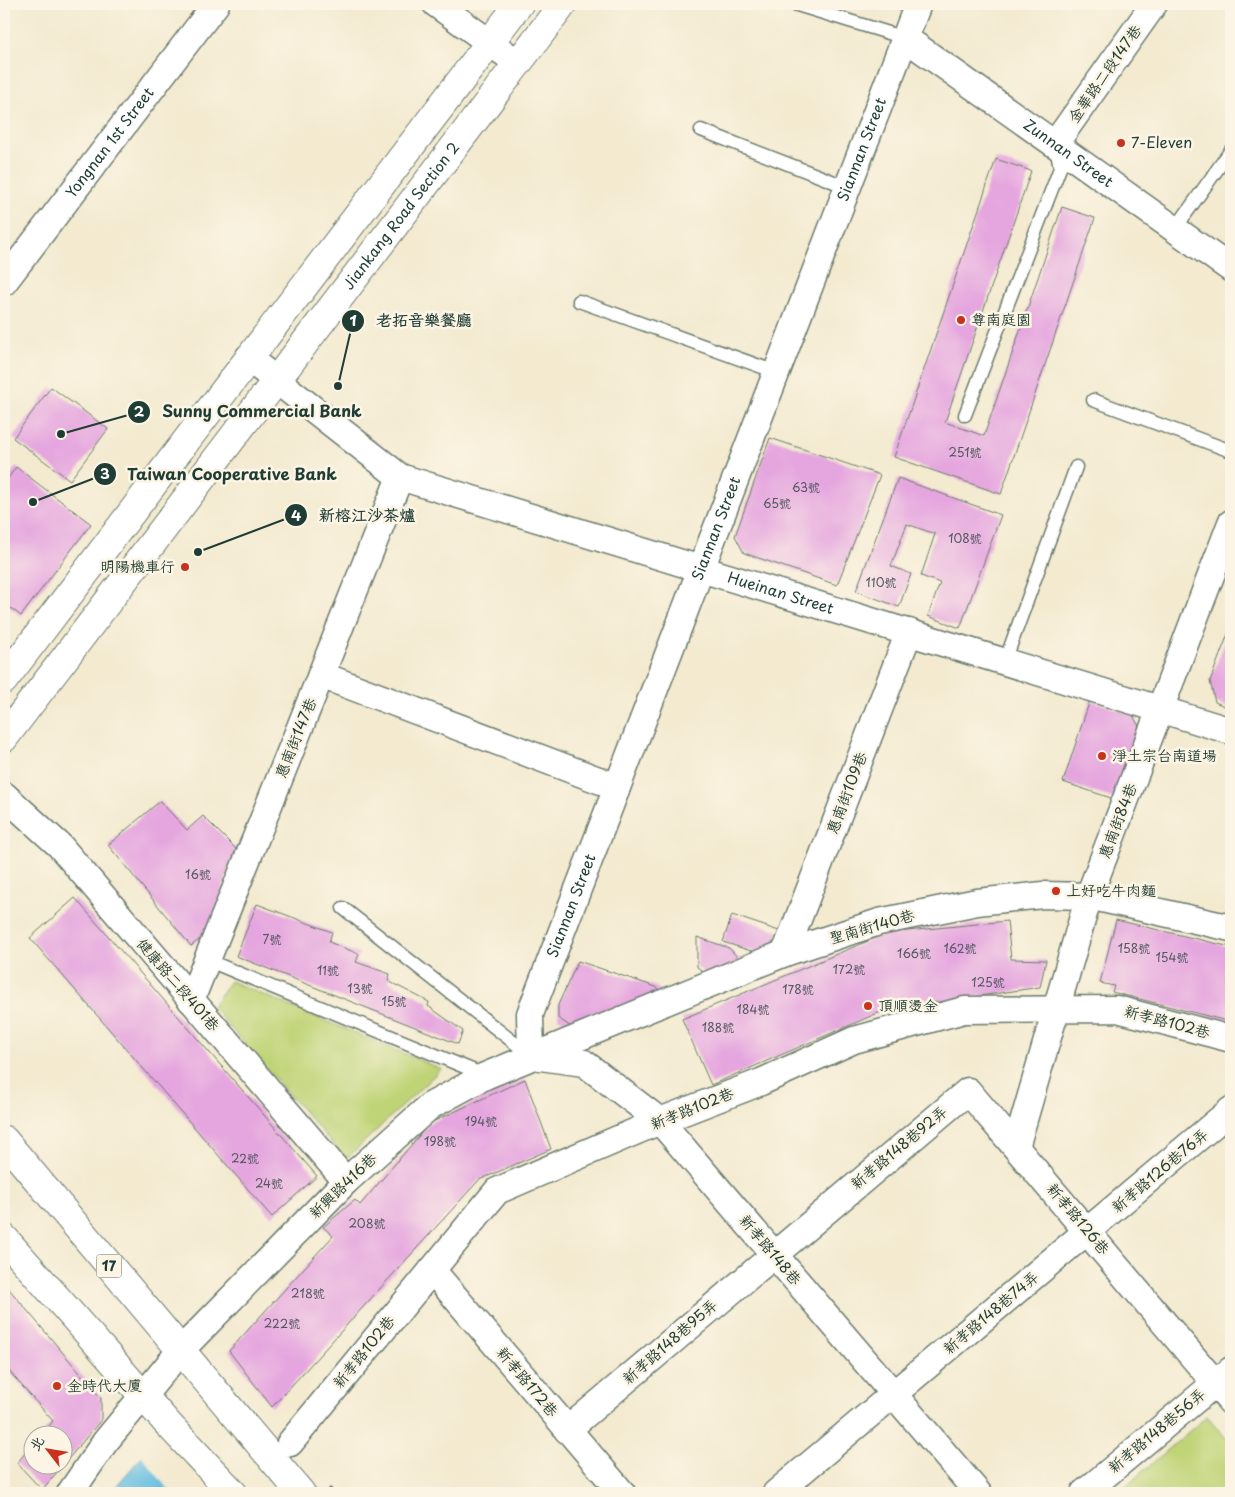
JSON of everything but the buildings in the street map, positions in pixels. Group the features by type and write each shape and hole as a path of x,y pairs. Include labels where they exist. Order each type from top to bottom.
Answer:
{"street":[{"name":"Yongnan 1st Street","path":"4,282 216,4"},
{"path":"436,4 518,63"},
{"path":"4,680 519,4"},
{"name":"Jiankang Road Section 2","path":"4,738 563,4"},
{"name":"Siannan Street","path":"531,1056 530,1014 918,4"},
{"name":"金華路二段147巷","path":"1055,144 1154,4"},
{"name":"Zunnan Street","path":"905,38 1231,269"},
{"name":"Hueinan Street","path":"248,358 400,477 1231,731"},
{"name":"惠南街147巷","path":"191,1000 400,477"},
{"name":"惠南街84巷","path":"1057,1009 1089,896 1231,522"},
{"name":"惠南街109巷","path":"785,953 908,632"},
{"path":"321,675 617,787"},
{"name":"健康路二段401巷","path":"4,796 60,846 346,1181"},
{"name":"聖南街140巷","path":"531,1056 631,1018 785,953 879,922 977,902 1043,895 1089,896 1231,928"},
{"path":"1016,1147 1057,1009"},
{"name":"新孝路102巷","path":"277,1452 497,1191 660,1121 761,1082 854,1040 964,1010 1117,1009 1231,1039"},
{"name":"新興路416巷","path":"70,1493 105,1442 180,1351 346,1181 430,1106 485,1076 531,1056"},
{"name":"新孝路148巷","path":"531,1056 584,1063 660,1121 978,1493"},
{"name":"新孝路148巷92弄","path":"773,1254 968,1090 1016,1147"},
{"name":"新孝路126巷76弄","path":"1089,1232 1231,1110"},
{"name":"17","path":"4,1140 214,1392 277,1452 301,1493"},
{"name":"新孝路126巷","path":"1016,1147 1226,1385"},
{"name":"新孝路148巷74弄","path":"776,1493 1089,1232"},
{"path":"4,1238 168,1424 232,1491"},
{"name":"新孝路148巷95弄","path":"568,1430 773,1254"},
{"name":"新孝路172巷","path":"432,1270 622,1493"},
{"name":"新孝路148巷56弄","path":"1084,1493 1226,1385"}],"lane":[{"path":"794,4 905,38"},
{"path":"701,130 847,187"},
{"path":"965,415 1060,168 1055,144"},
{"path":"1175,229 1231,150"},
{"path":"579,301 776,372"},
{"path":"1093,400 1231,451"},
{"path":"1005,661 1076,466"},
{"path":"343,908 531,1056"},
{"path":"207,960 485,1076"}],"green space":[{"path":"230,981 441,1069 346,1159 212,1007"},
{"path":"1207,1416 1231,1444 1231,1493 1118,1493"}],"water":[{"path":"151,1446 191,1493 110,1493"}],"pier":[{"path":"150,1444 153,1445 194,1493 171,1493 141,1455"}],"place":[{"name":"7-Eleven","path":"1121,143"},
{"name":"尊南庭園","path":"961,320"},
{"name":"老拓音樂餐廳","path":"338,386"},
{"name":"Sunny Commercial Bank","path":"61,434"},
{"name":"Taiwan Cooperative Bank","path":"33,502"},
{"name":"新榕江沙茶爐","path":"198,552"},
{"name":"明陽機車行","path":"185,567"},
{"name":"淨土宗台南道場","path":"1102,756"},
{"name":"上好吃牛肉麵","path":"1056,891"},
{"name":"頂順燙金","path":"868,1006"},
{"name":"金時代大廈","path":"57,1386"}]}
